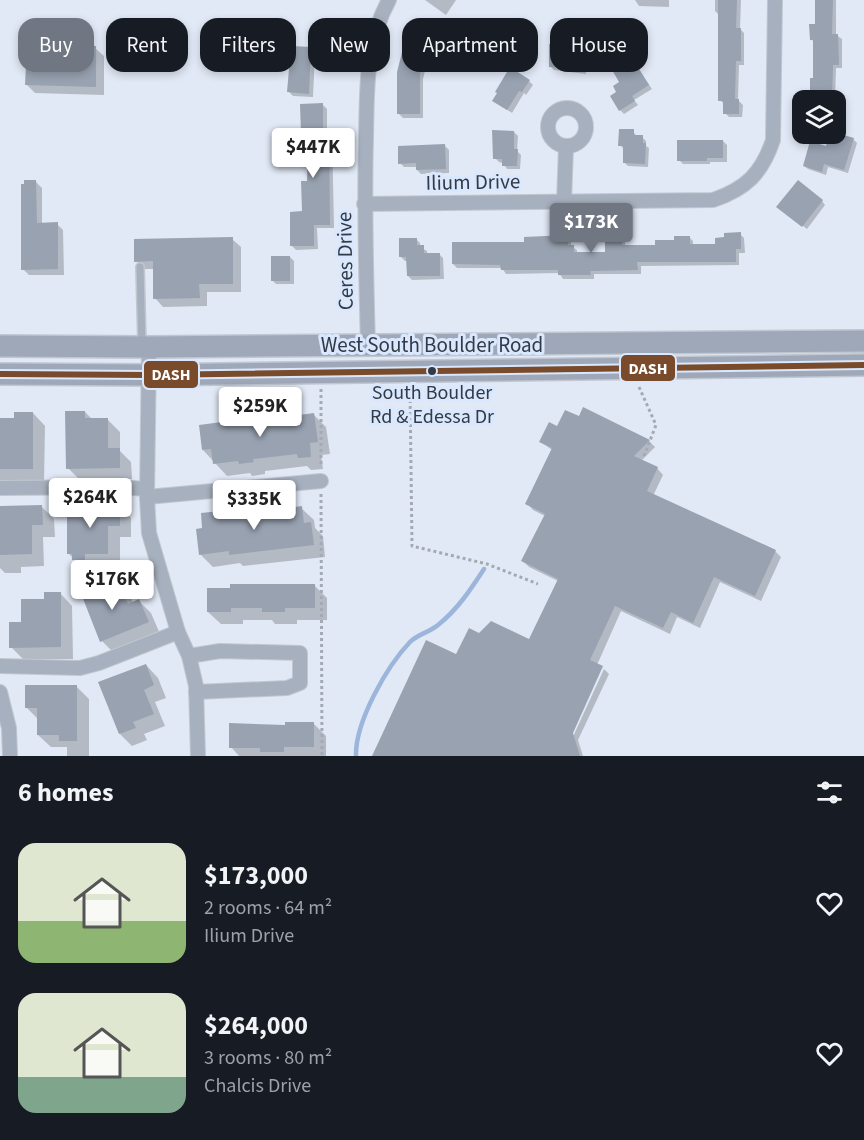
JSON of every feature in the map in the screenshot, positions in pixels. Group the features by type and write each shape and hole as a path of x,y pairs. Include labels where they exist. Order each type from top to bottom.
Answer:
{"main road":[{"name":"West South Boulder Road","path":"0,346 146,347 864,341"},
{"name":"West South Boulder Road","path":"0,374 149,375 864,365"}],"street":[{"name":"Ceres Drive","path":"368,345 364,204 368,64 373,38 389,0"},
{"name":"Ilium Drive","path":"364,204 713,200 732,194 752,179 767,158 773,140 775,0"},
{"path":"564,202 566,147"},
{"path":"146,347 149,375 147,493 149,533 178,632 189,656 196,692 198,756"},
{"path":"0,488 119,487 147,493 321,481"},
{"path":"0,666 80,668 99,663 178,632"},
{"path":"189,656 220,651 300,653 300,683 286,688 196,692"},
{"path":"0,692 9,728 10,756"}],"lane":[{"path":"140,267 146,347"}],"path":[{"path":"321,372 322,756"},
{"path":"410,381 412,546 487,564 538,584"},
{"path":"639,385 656,425 644,456"}],"building":[{"path":"718,0 737,0 736,28 741,28 741,61 736,61 735,99 739,99 739,114 723,114 723,101 718,101"},
{"path":"815,0 833,0 832,34 838,34 839,65 833,65 832,90 810,90 810,78 813,78 813,40 810,40 809,24 815,24"},
{"path":"549,44 550,67 549,67"},
{"path":"94,46 96,46 96,87 25,85 26,72 94,72"},
{"path":"296,46 308,47 309,94 287,92 289,72 296,72"},
{"path":"402,52 402,72 420,72 420,114 397,114 397,72"},
{"path":"507,72 518,72 530,80 522,92 519,91 507,110 492,101 497,93 495,92"},
{"path":"613,72 641,72 649,85 632,96 635,101 619,111 610,96 616,92 613,86 619,82"},
{"path":"323,103 323,128 329,128 330,225 314,225 314,246 290,246 290,212 302,211 301,181 307,181 308,134 301,134 300,104"},
{"path":"619,129 634,129 634,135 643,135 643,143 646,143 645,164 623,163 623,146 618,146"},
{"path":"492,130 514,131 514,149 518,149 517,166 502,166 502,159 493,159"},
{"path":"846,136 854,138 844,170 824,164 822,172 803,166 809,144 826,146 826,144 846,144"},
{"path":"677,140 723,140 723,158 707,158 707,161 677,161"},
{"path":"445,144 446,169 416,170 416,163 398,164 398,146"},
{"path":"24,180 36,180 37,223 58,222 58,269 21,270 21,184 24,184"},
{"path":"798,180 823,200 802,227 776,207"},
{"path":"741,232 741,249 736,249 736,262 637,262 638,270 590,271 591,275 558,275 558,270 501,270 500,265 452,264 452,242 524,242 524,237 567,235 568,245 574,245 574,252 605,252 605,235 622,235 622,245 655,245 655,240 674,240 674,236 690,236 690,244 715,244 715,238 724,237 724,233"},
{"path":"233,237 233,284 199,284 200,298 153,299 153,261 134,262 134,239"},
{"path":"399,238 417,238 417,245 424,245 424,253 440,253 440,276 407,276 406,257 399,257"},
{"path":"271,256 290,256 290,281 271,281"},
{"path":"583,407 650,440 634,456 658,467 647,491 776,550 755,596 714,577 693,623 671,612 663,628 615,606 590,660 603,666 573,733 580,756 372,756 426,640 456,654 469,628 479,633 491,621 529,639 558,579 521,561 545,514 525,504 552,448 539,442 549,422 557,426 565,410 579,416"},
{"path":"65,411 85,411 85,418 108,418 108,448 120,448 120,468 66,469"},
{"path":"14,412 33,412 33,469 0,469 0,418 14,418"},
{"path":"314,413 318,442 310,443 311,457 298,458 297,454 253,459 254,462 239,464 238,461 213,464 211,449 202,450 199,425 284,414 284,417"},
{"path":"67,504 120,505 120,526 108,526 108,554 85,554 85,560 72,560 72,554 67,554"},
{"path":"42,505 43,525 32,525 32,554 0,555 0,506"},
{"path":"275,506 276,510 302,506 304,523 311,522 314,545 229,555 229,551 199,555 196,529 202,528 201,513 220,511 221,515"},
{"path":"118,582 128,604 139,599 149,622 100,642 80,591 95,585 98,590"},
{"path":"230,584 315,584 315,608 285,608 285,612 262,612 262,608 231,608 231,612 207,612 207,588 230,588"},
{"path":"44,592 61,592 61,647 9,648 9,622 21,622 21,599 44,599"},
{"path":"146,664 154,685 144,690 154,714 133,722 136,728 119,734 98,682"},
{"path":"25,685 77,685 77,741 59,741 59,735 37,735 37,708 25,708"},
{"path":"285,722 314,722 314,747 284,747 284,752 260,752 260,748 229,748 229,723 285,725"}],"waterway":[{"path":"356,756 357,742 367,711 392,665 410,642 435,627 452,612 484,569"}],"transit line":[{"name":"DASH","path":"0,374 149,375 864,365"}],"place":[{"name":"South Boulder Rd & Edessa Dr","path":"432,371"}]}
